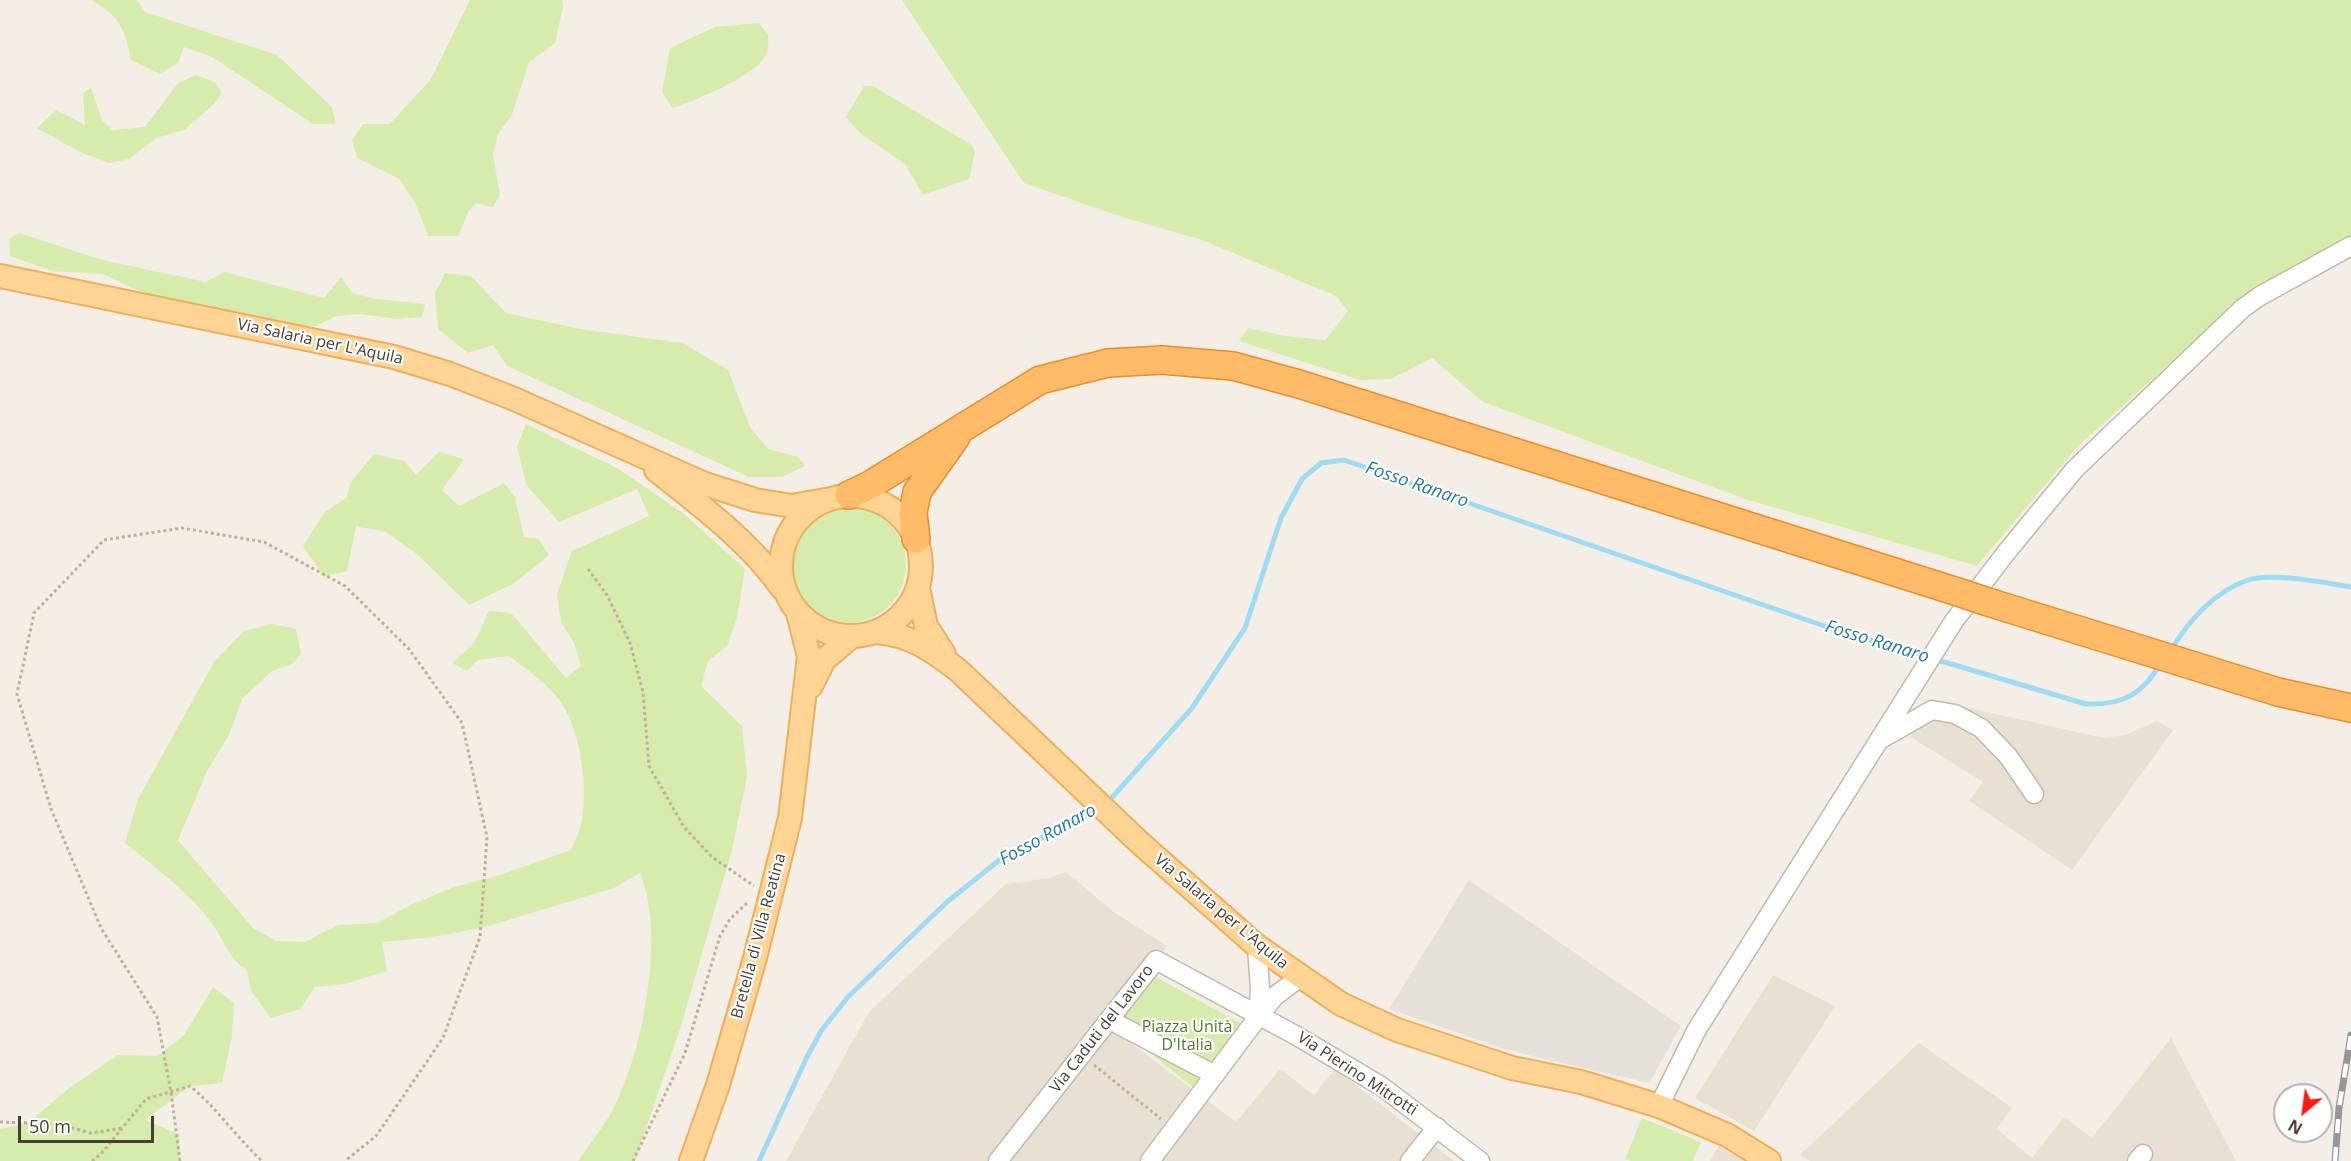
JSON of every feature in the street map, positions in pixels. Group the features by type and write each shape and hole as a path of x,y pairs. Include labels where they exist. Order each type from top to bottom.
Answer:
{"highway":[{"path":"837,497 970,423 1040,380 1108,363 1162,360 1233,366 1322,392 2182,664 2278,692 2351,708"},
{"path":"916,539 913,513 917,492 950,444 970,423"}],"main road":[{"name":"Via Salaria per L'Aquila","path":"0,276 394,357 450,374 512,398 629,448"},
{"path":"629,448 705,484 755,500 792,506 837,497 870,498 890,507 905,521 916,539 921,563 918,588 909,606 895,622 877,632 852,636 823,630 798,613 764,563 716,518 629,448"},
{"path":"785,593 780,571 782,549 791,528 806,511 837,497"},
{"name":"Via Salaria per L'Aquila","path":"918,588 926,626 958,671"},
{"name":"Bretella di Villa Reatina","path":"691,1161 718,1085 790,818 809,656 798,613"},
{"name":"Via Salaria per L'Aquila","path":"877,632 914,639 958,671 1140,843 1257,946 1299,978 1341,1004 1397,1030 1512,1068 1581,1082 1659,1106 1727,1135 1768,1161"},
{"path":"803,704 824,660 852,636"}],"street":[{"path":"1659,1106 1696,1031 1947,632 2004,554 2076,469 2243,308 2259,296 2351,246"},
{"path":"1879,740 1932,711 1955,714 1981,728 2008,756 2034,794"},
{"path":"1257,946 1260,989 1258,1017"},
{"name":"Via Caduti del Lavoro","path":"998,1161 1156,960 1258,1017"},
{"path":"1150,1161 1275,996 1299,978"},
{"path":"1111,1017 1119,1024 1215,1075"},
{"name":"Via Pierino Mitrotti","path":"1258,1017 1297,1036 1381,1086 1480,1161"},
{"path":"1410,1161 1437,1127"}],"path":[{"path":"180,1161 171,1092 157,1017 101,928 51,809 17,694 34,613 104,540 182,528 264,542 345,585 409,649 462,723 487,837 480,937 443,1038 376,1136 345,1161"},
{"path":"588,569 607,595 630,644 643,692 649,766 684,827 712,857 746,882 771,895"},
{"path":"633,1161 686,1053 720,936 730,919 750,900 771,895"},
{"path":"1082,1055 1174,1129"},
{"path":"92,1161 101,1154 146,1099 190,1086 208,1101 242,1142 262,1161"},
{"path":"0,1122 59,1124 92,1133 123,1128"}],"shaded area":[{"path":"1937,701 2104,738 2126,735 2157,721 2173,730 2072,870 1969,801 1983,782 1909,736"},
{"path":"1066,872 1115,913 1167,946 1111,1017 1120,1035 1236,1122 1280,1069 1314,1095 1335,1069 1454,1161 786,1161 869,1012 1006,884 1050,878"},
{"path":"1469,880 1681,1026 1649,1083 1507,1050 1389,1009"},
{"path":"1773,975 1835,1006 1754,1131 1695,1098"},
{"path":"2171,1038 2236,1161 1810,1161 1800,1155 1919,1043 2012,1108 1997,1129 2032,1158 2064,1117 2092,1138"},
{"path":"1719,1146 1744,1161 1710,1161"}],"green space":[{"path":"91,0 137,0 145,12 277,55 332,107 336,124 313,124 212,57 184,47 178,63 160,74 131,60 120,24 109,12"},
{"path":"470,0 562,0 563,7 555,43 529,62 512,115 498,134 493,154 500,195 493,207 476,203 469,210 458,236 428,236 416,205 400,179 357,158 352,140 363,124 390,124 431,79"},
{"path":"902,0 2351,0 2351,237 2239,301 2077,447 1977,566 1745,499 1483,402 1432,358 1391,379 1360,380 1239,341 1248,328 1285,336 1325,340 1348,311 1336,296 1202,240 1119,216 1024,183"},
{"path":"759,23 768,34 768,51 761,62 725,86 673,108 662,93 670,48 715,27"},
{"path":"196,75 215,82 222,93 214,104 184,130 156,138 129,159 109,163 80,152 37,128 56,110 85,125 83,93 91,88 102,120 112,130 145,127 178,83"},
{"path":"864,86 873,86 972,145 975,152 969,179 923,195 905,164 861,134 846,117"},
{"path":"19,233 102,260 206,282 224,272 324,298 341,277 352,293 376,299 425,304 422,317 396,319 360,314 337,316 315,326 281,325 239,312 150,296 103,274 52,271 10,256 9,239"},
{"path":"445,273 471,276 506,313 580,329 683,343 728,370 750,427 768,449 798,457 805,466 782,477 749,477 507,366 493,345 468,353 438,329 435,293"},
{"path":"526,424 617,468 683,513 745,569 737,618 727,646 708,661 701,686 742,726 747,777 732,850 681,1026 635,1161 578,1161 616,1103 635,1051 642,1021 648,989 651,927 647,898 640,873 614,888 485,927 434,937 382,942 387,971 345,984 315,987 300,1009 271,1018 251,991 247,970 235,960 216,928 202,911 171,880 125,843 138,799 214,662 244,631 272,624 296,629 301,653 294,663 272,671 242,699 229,735 207,771 178,840 253,928 276,941 305,942 338,925 376,923 454,887 497,876 571,850 582,819 583,774 578,743 568,714 561,702 543,683 509,656 478,660 467,671 452,663 474,643 489,611 511,613 566,678 581,666 574,643 561,622 557,594 572,551 649,516 637,489 559,522 527,486 517,447"},
{"path":"439,452 464,459 442,490 459,506 504,483 515,497 524,537 538,538 549,555 513,584 469,605 417,554 386,532 356,526 347,571 324,577 303,546 324,513 347,497 351,482 374,454 404,461 416,475"},
{"path":"848,507 870,512 889,524 901,543 906,565 901,587 889,606 870,618 848,623 826,618 807,606 795,587 790,565 795,543 807,524 826,512"},
{"name":"Piazza Unità D'Italia","path":"1152,975 1242,1024 1194,1088 1115,1025"},
{"path":"213,987 234,1003 232,1036 222,1083 190,1086 145,1120 179,1134 180,1161 0,1161 0,1129 28,1123 69,1088 118,1055 158,1056 184,1035"},
{"path":"1642,1118 1701,1142 1693,1161 1631,1161 1625,1159"}],"waterway":[{"name":"Fosso Ranaro","path":"1107,803 1192,708 1245,628 1281,518 1302,479 1321,463 1344,460 1833,629 2086,704 2111,703 2130,696 2146,683 2161,663"},
{"name":"Fosso Ranaro","path":"2170,651 2203,609 2224,592 2248,580 2271,577 2351,587"},
{"name":"Fosso Ranaro","path":"759,1161 821,1031 848,997 947,902 1002,858 1027,847 1069,821 1097,810"}],"railway":[{"path":"2335,1161 2339,1108 2351,1035"}]}
